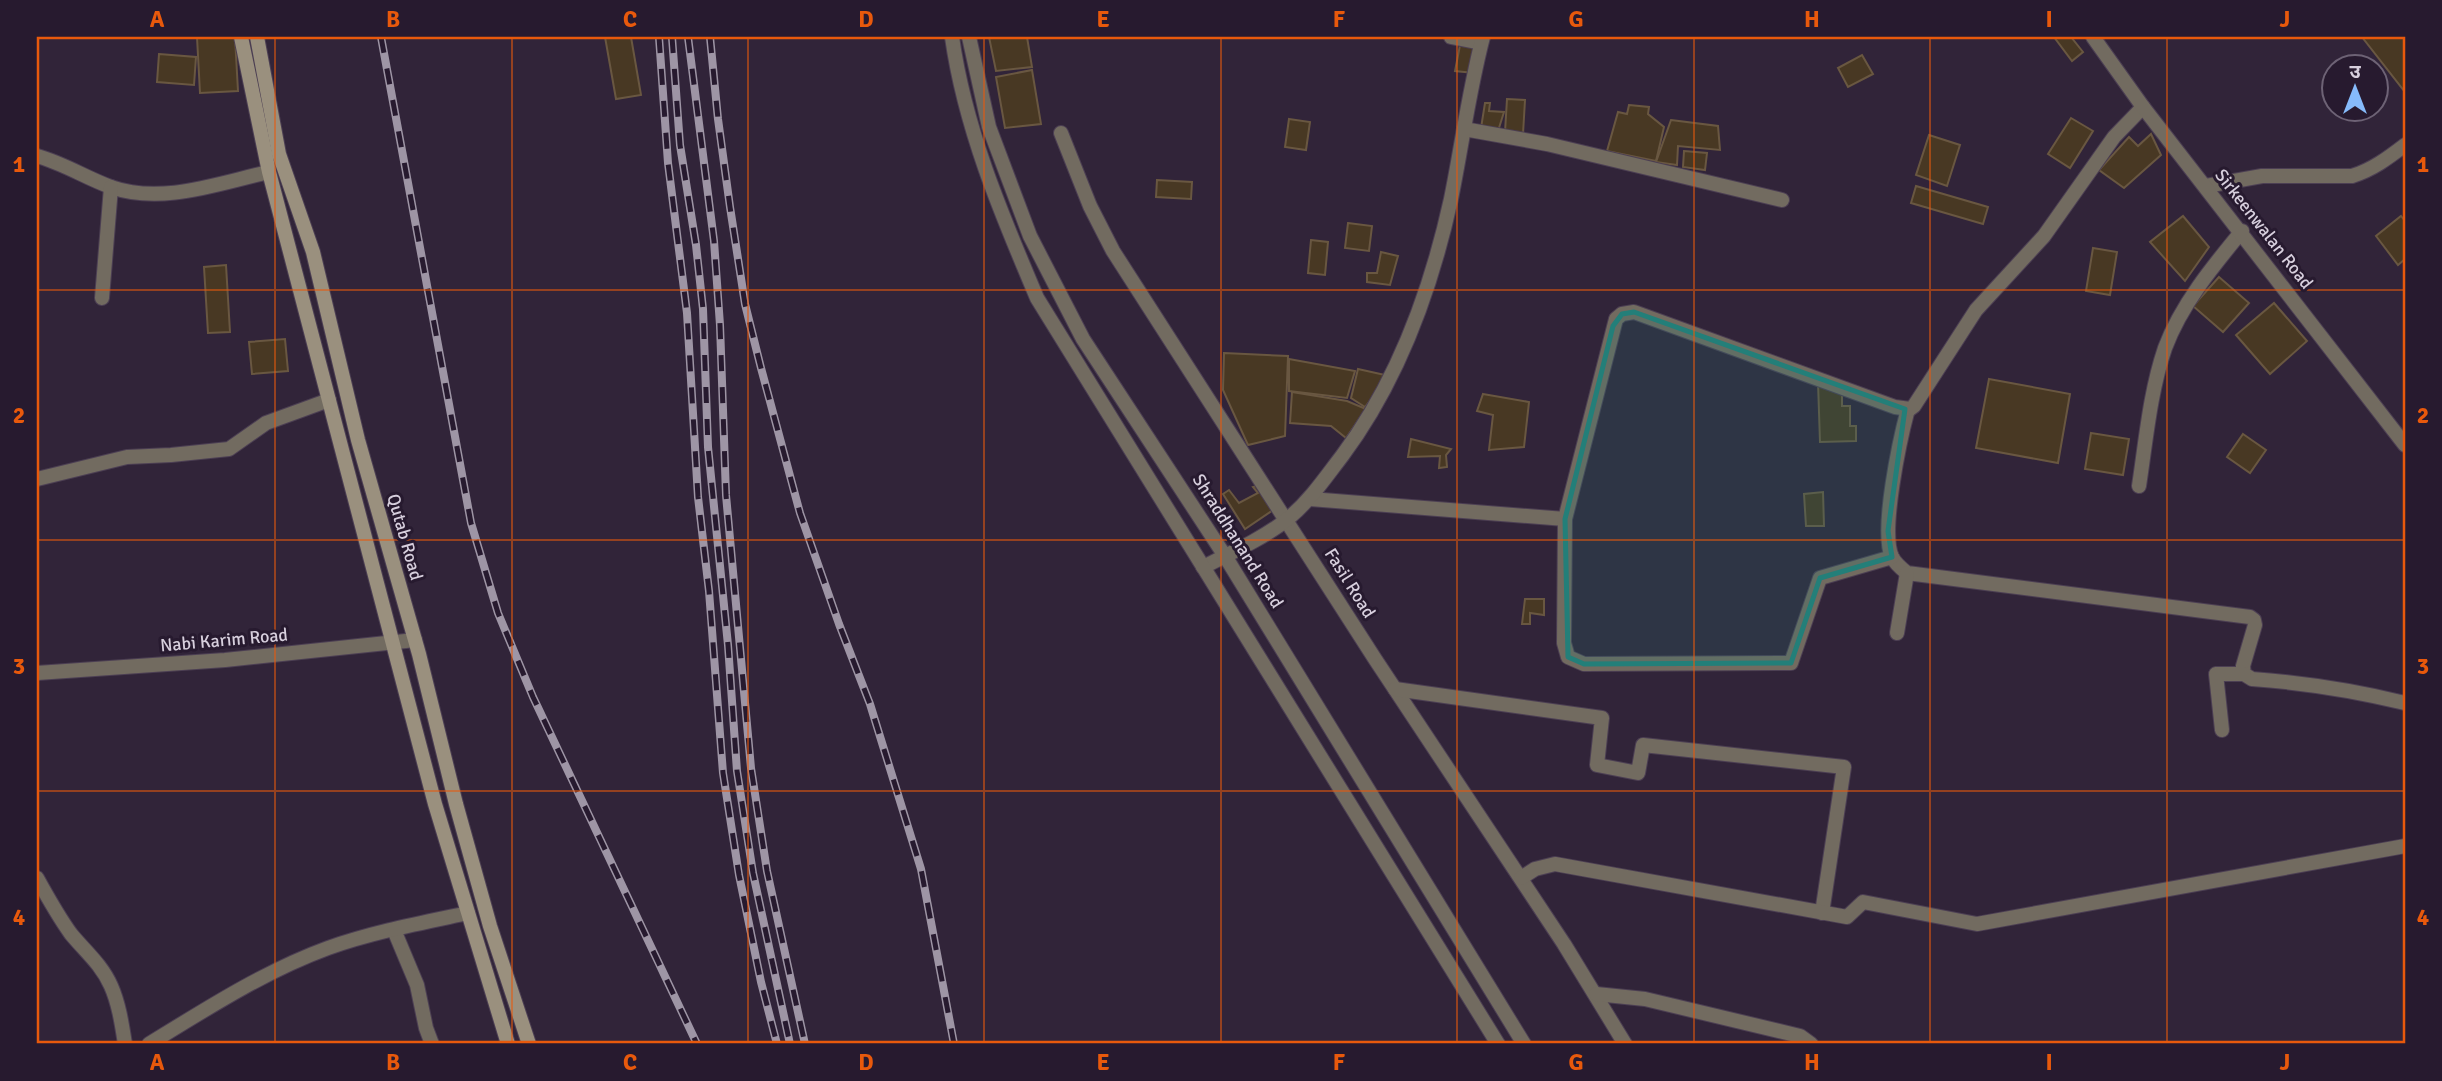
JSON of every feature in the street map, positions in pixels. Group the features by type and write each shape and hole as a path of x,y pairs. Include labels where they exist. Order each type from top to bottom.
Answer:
{"main road":[{"path":"241,37 269,172 435,804 508,1044"},
{"name":"Qutab Road","path":"257,37 279,154 313,252 358,440 415,640 456,804 483,902 529,1044"}],"street":[{"path":"952,37 978,150 996,202 1037,298 1497,1044"},
{"name":"Shraddhanand Road","path":"969,37 989,127 1030,236 1083,339 1225,556 1524,1044"},
{"path":"1203,568 1287,519 1310,499 1356,437 1406,346 1427,288 1450,201 1482,40 1451,37"},
{"name":"Sirkeenwalan Road","path":"2093,37 2143,107 2405,444"},
{"path":"1892,556 1820,578 1791,663 1584,664 1568,657 1564,643 1565,519 1613,326 1622,314 1634,312 1895,407 1908,409 1914,406 1976,310 2044,236 2114,137 2143,107"},
{"path":"1465,129 1547,144 1783,200"},
{"name":"Fasil Road","path":"1061,133 1090,206 1113,251 1395,689 1596,994 1625,1044"},
{"path":"2206,186 2262,176 2352,176 2385,160 2405,145"},
{"path":"37,156 77,170 111,187 145,194 176,192 269,172"},
{"path":"102,298 111,187"},
{"path":"2139,486 2152,400 2166,345 2200,285 2242,231"},
{"path":"37,479 127,457 171,456 229,449 266,423 329,400"},
{"path":"1908,409 1898,453 1888,531 1892,556 1907,573 2250,617 2255,625 2243,666 2244,674"},
{"path":"1310,499 1565,519"},
{"path":"1897,633 1907,573"},
{"name":"Nabi Karim Road","path":"37,673 225,660 415,640"},
{"path":"2222,730 2216,674 2244,674 2252,679 2309,683 2405,703"},
{"path":"1395,689 1602,718 1597,765 1637,773 1643,745 1844,767 1822,913"},
{"path":"1374,846 1394,833"},
{"path":"1521,878 1535,869 1555,864 1846,917 1863,902 1977,924 2405,846"},
{"path":"37,878 54,910 73,937 93,957 111,986 121,1018 125,1044"},
{"path":"149,1044 269,975 328,948 468,913"},
{"path":"394,930 417,985 432,1044"},
{"path":"1596,994 1656,1001 1800,1036 1811,1044"}],"highlighted area":[{"path":"1634,312 1905,409 1888,531 1892,557 1820,578 1791,663 1584,664 1568,657 1565,519 1613,326 1622,314"}],"building":[{"path":"197,37 235,37 238,91 200,93"},
{"path":"605,37 631,37 641,95 616,99"},
{"path":"989,37 1027,37 1032,67 996,71"},
{"path":"2054,37 2071,37 2083,52 2072,61"},
{"path":"2362,37 2405,37 2405,92 2390,73 2390,52 2374,52"},
{"path":"1461,40 1480,44 1474,73 1455,71"},
{"path":"159,54 196,57 194,85 157,82"},
{"path":"1862,55 1873,74 1848,87 1838,68"},
{"path":"1032,70 1041,124 1005,128 996,77"},
{"path":"1507,99 1525,100 1523,134 1505,132"},
{"path":"1485,103 1490,103 1489,111 1504,112 1498,131 1481,128"},
{"path":"1629,105 1649,107 1648,114 1664,127 1656,161 1607,151 1618,112 1627,114"},
{"path":"2071,118 2093,131 2070,168 2048,154"},
{"path":"1289,119 1310,122 1306,150 1285,147"},
{"path":"1671,120 1718,126 1720,150 1678,146 1677,165 1656,162"},
{"path":"2151,134 2161,155 2124,188 2099,170 2129,137 2138,146"},
{"path":"1929,135 1960,145 1947,186 1916,175"},
{"path":"1684,151 1707,153 1705,170 1683,167"},
{"path":"1157,180 1192,182 1191,199 1156,197"},
{"path":"1916,186 1988,207 1983,224 1911,203"},
{"path":"2183,216 2209,247 2185,281 2150,242"},
{"path":"2401,216 2405,221 2405,259 2398,265 2376,236"},
{"path":"1348,223 1372,226 1369,251 1345,248"},
{"path":"1311,240 1328,242 1325,275 1308,273"},
{"path":"2093,248 2117,252 2110,295 2086,291"},
{"path":"1381,252 1398,256 1390,285 1367,282 1367,273 1377,273"},
{"path":"226,265 230,332 208,333 204,267"},
{"path":"2219,277 2249,303 2223,332 2193,306"},
{"path":"2274,303 2307,341 2270,374 2236,335"},
{"path":"285,339 288,371 252,374 249,342"},
{"path":"1224,353 1288,356 1285,436 1248,445 1223,390"},
{"path":"1289,359 1355,371 1347,398 1289,391"},
{"path":"1358,369 1385,375 1382,385 1365,407 1351,398"},
{"path":"1989,379 2070,394 2058,463 1976,448"},
{"path":"1818,382 1842,389 1842,406 1850,406 1850,426 1856,426 1856,441 1820,442"},
{"path":"1292,392 1347,401 1366,409 1346,438 1331,426 1290,423"},
{"path":"1483,394 1529,402 1524,447 1489,450 1493,415 1477,411"},
{"path":"2091,433 2129,439 2123,475 2085,469"},
{"path":"2243,434 2266,450 2250,473 2227,457"},
{"path":"1411,439 1451,449 1446,455 1447,467 1439,468 1440,456 1408,457"},
{"path":"1260,485 1273,510 1245,529 1223,494 1229,490 1239,503 1258,493 1253,487"},
{"path":"1823,492 1824,526 1806,526 1804,494"},
{"path":"1525,599 1544,599 1544,615 1530,613 1530,624 1522,624"}],"railway":[{"path":"381,37 471,523 498,613 533,697 697,1044"},
{"path":"659,37 668,163 687,313 698,497 709,591 723,773 739,875 777,1044"},
{"path":"672,37 680,145 703,309 708,447 728,645 737,771 753,873 790,1044"},
{"path":"688,37 714,241 726,495 751,768 767,871 805,1044"},
{"path":"710,37 718,119 745,304 800,513 870,704 921,869 954,1044"}]}
